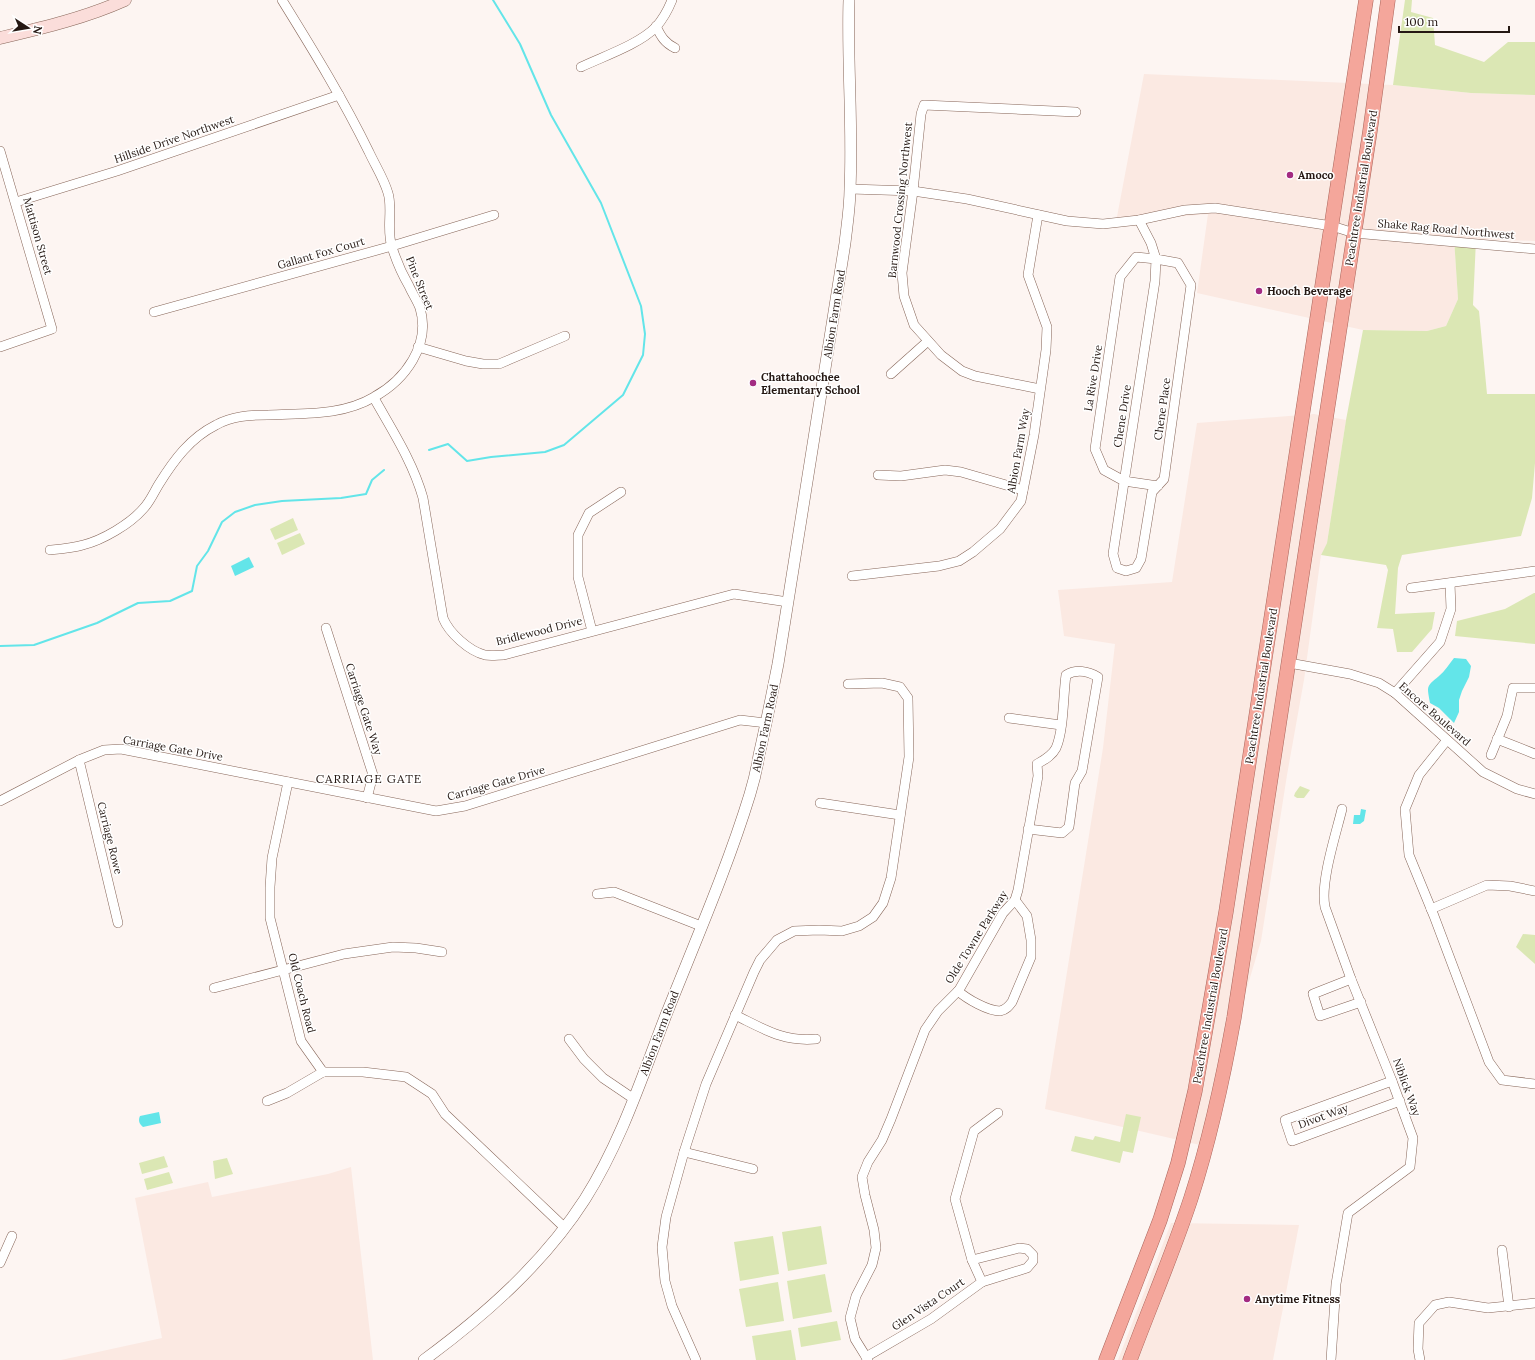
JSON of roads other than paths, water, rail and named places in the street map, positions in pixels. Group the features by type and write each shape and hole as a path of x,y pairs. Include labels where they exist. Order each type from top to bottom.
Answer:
{"highway":[{"name":"Peachtree Industrial Boulevard","path":"1106,1360 1160,1220 1178,1163 1196,1084 1226,912 1283,550 1366,0"},
{"name":"Peachtree Industrial Boulevard","path":"1130,1360 1184,1219 1214,1115 1236,1010 1388,0"}],"main road":[{"path":"0,38 49,27 125,0"}],"street":[{"name":"Pine Street","path":"50,550 84,545 128,523 145,508 177,457 204,431 219,423 248,415 330,413 351,408 374,398 396,382 406,372 413,359 423,325 419,307 392,246 389,233 389,195 340,95 282,0"},
{"path":"581,67 632,43 656,26 667,12 672,0"},
{"name":"Albion Farm Road","path":"424,1360 488,1310 540,1258 585,1199 608,1157 634,1099 718,885 751,792 767,723 788,602 846,243 850,189 848,32 850,0"},
{"path":"656,26 666,44 675,48"},
{"name":"Hillside Drive Northwest","path":"16,202 117,171 340,95"},
{"name":"Barnwood Crossing Northwest","path":"1040,389 975,376 962,371 941,355 914,325 904,296 902,272 913,191 921,114 924,105 1076,112"},
{"name":"Mattison Street","path":"0,151 52,328 0,347"},
{"name":"Shake Rag Road Northwest","path":"850,189 913,191 967,199 1038,216 1068,221 1103,224 1140,220 1185,210 1215,208 1332,226 1354,233 1535,249"},
{"name":"Gallant Fox Court","path":"154,312 392,246 494,215"},
{"name":"Albion Farm Way","path":"852,576 939,566 959,560 973,552 1000,529 1021,501 1040,389 1047,327 1028,275 1038,216"},
{"path":"1140,220 1151,243 1156,259"},
{"name":"La Rive Drive","path":"1156,259 1136,257 1120,278 1095,449 1104,470 1124,481 1158,486"},
{"name":"Chene Drive","path":"1126,571 1117,568 1113,554 1155,281 1156,259"},
{"name":"Chene Place","path":"1126,571 1136,568 1141,559 1152,492 1164,479 1191,285 1178,263 1156,259"},
{"path":"418,346 466,362 499,364 565,336"},
{"path":"891,374 928,341"},
{"name":"Bridlewood Drive","path":"374,398 402,447 418,482 423,498 443,618 451,632 475,651 485,655 504,655 592,630 734,594 788,602"},
{"path":"878,475 901,476 945,470 961,472 1024,490"},
{"path":"592,630 578,577 578,536 589,513 620,492"},
{"path":"1411,588 1535,571"},
{"path":"1396,693 1440,642 1451,609 1450,583"},
{"name":"Carriage Gate Way","path":"326,628 373,776 367,798"},
{"name":"Encore Boulevard","path":"1288,663 1350,674 1379,683 1396,693 1483,772 1517,789 1535,794"},
{"name":"Olde Towne Parkway","path":"867,1359 856,1339 850,1318 856,1296 872,1265 876,1248 874,1230 865,1196 862,1177 868,1162 882,1140 888,1126 925,1030 938,1011 958,991 1003,913 1015,900 1028,829 1038,776 1037,764 1048,758 1056,749 1061,725 1066,675 1070,672 1086,671 1098,677 1082,771 1075,784 1069,827 1062,833 1028,829"},
{"path":"696,1360 672,1306 665,1281 662,1247 666,1217 684,1152 706,1084 760,960 777,940 794,931 842,931 859,926 873,917 883,903 891,878 909,757 908,698 900,687 882,683 848,684"},
{"path":"1491,755 1507,716 1513,688 1535,688"},
{"path":"1009,718 1061,725"},
{"name":"Carriage Gate Drive","path":"0,800 78,760 104,750 121,749 436,811 465,806 740,720 767,723"},
{"path":"1497,739 1535,754"},
{"path":"1447,740 1419,775 1406,809 1409,855 1489,1062 1502,1080 1535,1084"},
{"name":"Carriage Rowe","path":"78,760 118,922"},
{"name":"Old Coach Road","path":"288,782 272,858 270,918 301,1041 324,1072"},
{"path":"820,803 900,816"},
{"name":"Niblick Way","path":"1333,1358 1336,1284 1348,1213 1410,1167 1413,1138 1392,1080 1351,979 1323,898 1329,860 1342,809"},
{"path":"1431,909 1487,885 1510,886 1535,891"},
{"path":"597,894 614,892 701,926"},
{"path":"958,991 975,1003 1001,1011 1008,1008 1012,1002 1031,957 1031,940 1027,916 1015,900"},
{"path":"214,988 344,954 393,947 416,948 442,952"},
{"path":"1351,979 1313,994 1320,1016 1361,1002"},
{"path":"735,1015 779,1036 796,1040 816,1039"},
{"path":"570,1039 584,1059 603,1078 634,1099"},
{"path":"267,1101 287,1093 324,1072 363,1072 406,1077 432,1094 445,1114 564,1227"},
{"name":"Divot Way","path":"1392,1080 1285,1120 1292,1141 1400,1101"},
{"name":"Glen Vista Court","path":"982,1282 972,1260 955,1199 974,1131 998,1113"},
{"path":"684,1152 753,1169"},
{"path":"0,1264 12,1236"},
{"name":"Glen Vista Court","path":"867,1359 931,1319 982,1282 1027,1268 1033,1261 1033,1255 1027,1249 1019,1248 972,1260"},
{"path":"1502,1250 1509,1307"},
{"path":"1420,1360 1418,1349 1419,1322 1435,1305 1449,1302 1488,1308 1509,1307 1535,1303"}],"water":[{"path":"249,557 254,567 235,576 231,566"},
{"path":"1454,658 1466,659 1471,666 1469,677 1459,700 1459,712 1454,723 1439,708 1430,703 1428,687"},
{"path":"1361,809 1366,810 1364,821 1360,824 1353,824 1354,815 1360,815"},
{"path":"159,1112 161,1123 143,1127 141,1125 139,1120 140,1116"}],"waterway":[{"path":"429,450 448,444 467,461 491,457 545,452 564,445 623,395 643,355 645,334 641,306 601,203 551,115 520,44 493,0"},
{"path":"0,646 34,645 97,623 138,603 170,601 192,591 197,566 208,551 222,522 235,512 255,505 282,501 341,498 366,494 372,480 384,470"}],"place":[{"name":"Amoco","path":"1290,175"},
{"name":"Hooch Beverage","path":"1259,291"},
{"name":"Chattahoochee Elementary School","path":"753,383"},
{"name":"Anytime Fitness","path":"1247,1299"}],"district":[{"name":"CARRIAGE GATE","path":"369,779"}]}
